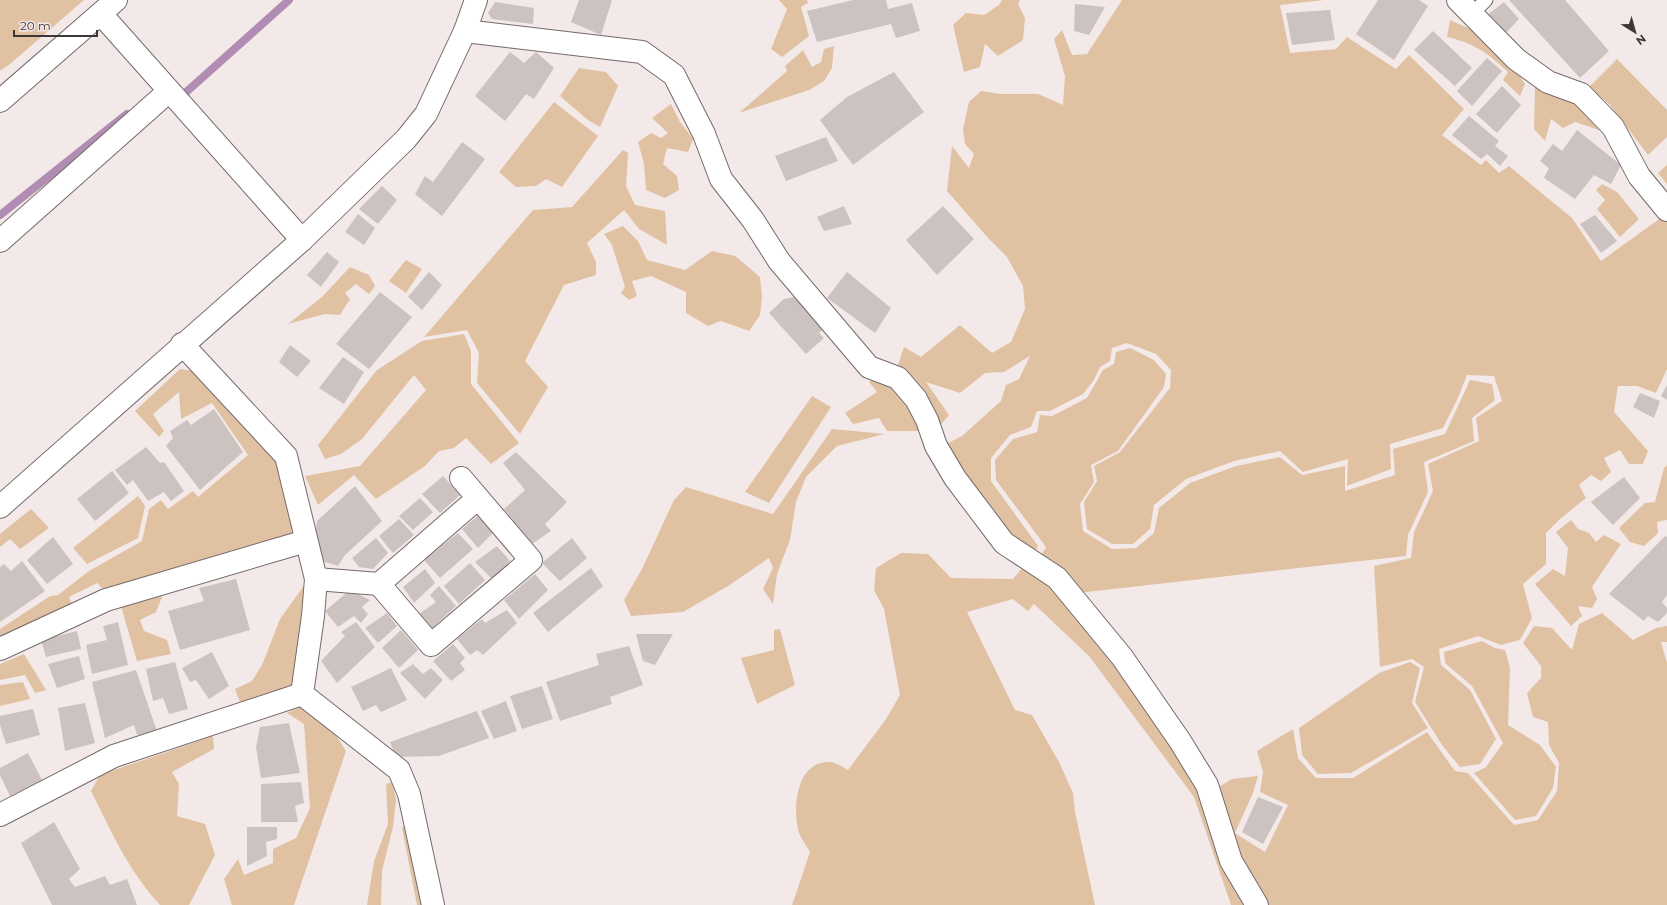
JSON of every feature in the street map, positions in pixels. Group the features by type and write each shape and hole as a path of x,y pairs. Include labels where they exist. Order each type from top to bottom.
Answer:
{"street":[{"path":"0,507 182,344 302,240 406,139 426,114 465,31 476,0"},
{"path":"1472,5 1516,59 1548,82 1581,94 1613,127 1639,176 1667,210"},
{"path":"0,101 108,7 168,92 302,240"},
{"path":"465,31 642,52 674,75 704,134 721,179 753,220 779,261 869,367 898,378 916,399 927,420 936,446 955,478 1004,543 1058,578 1122,657 1180,741 1207,785 1231,861 1257,905"},
{"path":"0,241 168,92"},
{"path":"182,344 286,456 316,579 313,616 302,694"},
{"path":"316,579 379,584 431,644 531,560 461,478"},
{"path":"379,584 478,498"},
{"path":"0,649 106,600 306,541"},
{"path":"0,815 114,756 302,694"},
{"path":"302,694 399,770 409,794 433,905"}],"shaded area":[{"path":"0,0 84,0 0,71"},
{"path":"779,0 807,0 808,3 801,7 809,36 782,57 771,49 787,9"},
{"path":"1002,0 1020,0 1018,4 1025,18 1023,40 998,56 985,44 980,67 964,72 953,25 966,13 984,15 999,5"},
{"path":"1122,0 1324,0 1280,5 1290,53 1336,49 1347,37 1396,69 1409,55 1464,109 1442,135 1481,165 1486,160 1499,173 1509,166 1572,218 1601,261 1662,217 1667,222 1667,369 1656,393 1637,386 1618,386 1614,412 1648,451 1643,464 1629,464 1620,450 1604,458 1611,472 1601,481 1591,475 1579,485 1586,498 1560,519 1546,533 1546,564 1523,584 1532,618 1520,640 1501,645 1478,636 1439,649 1441,665 1470,690 1496,739 1480,764 1460,767 1442,745 1415,702 1424,667 1412,659 1380,667 1374,566 1411,558 1414,532 1433,491 1428,464 1479,441 1476,418 1502,401 1494,376 1467,375 1457,400 1443,428 1390,444 1391,469 1347,486 1348,459 1303,472 1280,451 1234,461 1186,479 1154,505 1150,529 1133,544 1112,544 1087,529 1084,502 1097,481 1094,466 1120,452 1170,388 1171,370 1156,354 1127,343 1112,348 1110,361 1100,367 1094,380 1083,394 1050,411 1037,411 1031,427 1010,435 991,458 991,481 1038,546 1034,555 1008,536 944,445 962,436 1001,401 1006,385 1019,379 1030,356 1004,372 985,373 960,393 926,382 949,415 937,429 897,368 904,347 921,357 960,325 992,353 1011,342 1025,309 1023,286 1007,257 989,239 947,191 952,146 969,168 974,154 965,144 963,129 969,102 981,91 1001,94 1038,94 1063,105 1065,76 1054,39 1062,30 1072,55 1087,54"},
{"path":"1450,20 1484,35 1517,72 1525,84 1520,96 1503,80 1508,72 1493,59 1473,46 1447,37"},
{"path":"834,46 832,68 824,81 809,90 739,113 787,71 785,66 803,50 812,67 821,62 824,49"},
{"path":"1617,59 1667,110 1667,137 1648,155 1610,105 1589,87"},
{"path":"579,68 606,72 618,86 600,127 588,120 560,96"},
{"path":"1535,86 1568,102 1583,104 1599,130 1575,122 1563,128 1551,119 1545,141 1534,129"},
{"path":"554,102 598,136 562,187 546,179 536,186 516,187 499,172"},
{"path":"671,104 680,122 693,139 688,152 667,148 663,164 677,176 679,190 665,198 646,190 644,164 638,142 651,133 661,138 668,133 652,118"},
{"path":"623,150 628,153 626,186 635,205 665,211 667,245 639,229 624,210 587,243 596,262 596,275 564,285 525,361 548,387 520,434 477,383 479,353 467,330 424,337 533,210 572,207"},
{"path":"1667,165 1667,184 1658,173"},
{"path":"1602,184 1617,192 1639,219 1620,237 1597,209 1605,200 1596,190"},
{"path":"623,226 638,241 647,260 685,270 712,251 735,256 760,277 762,297 760,315 749,331 721,321 708,326 686,313 686,292 651,276 632,281 637,296 629,300 621,293 625,287 612,245 604,234"},
{"path":"406,260 422,269 406,293 389,281"},
{"path":"350,267 369,275 375,286 369,294 356,284 345,293 350,299 340,315 325,314 288,324 322,297"},
{"path":"464,334 471,351 471,384 519,443 491,464 466,438 454,448 439,451 425,466 376,499 354,475 318,505 305,476 360,466 426,390 414,375 362,439 341,454 325,459 318,445 377,370 422,341"},
{"path":"1130,348 1154,360 1166,374 1164,387 1118,451 1091,465 1094,482 1080,504 1083,531 1112,549 1136,548 1154,533 1159,508 1190,483 1236,466 1280,457 1302,475 1345,466 1345,491 1395,475 1393,449 1445,434 1470,380 1492,384 1495,400 1472,418 1474,441 1424,462 1428,492 1408,535 1406,556 1078,593 1040,557 1046,547 996,480 995,460 1013,439 1037,432 1040,415 1052,416 1087,398 1103,370 1114,364 1116,352"},
{"path":"180,369 194,371 279,460 297,532 293,557 242,569 164,592 156,612 140,620 144,631 167,640 171,654 137,661 116,589 106,592 97,583 69,597 73,607 0,640 0,629 50,596 58,595 89,571 142,541 149,509 161,500 168,509 193,491 198,497 248,455 212,403 181,419 179,392 153,414 164,431 159,437 135,411"},
{"path":"879,376 902,388 923,431 887,431 879,418 853,424 845,413 877,392 869,382"},
{"path":"812,396 831,407 769,503 745,492"},
{"path":"832,429 885,434 837,446 806,477 796,502 790,540 777,574 773,604 763,589 773,568 769,558 728,586 683,612 631,616 624,600 642,569 674,500 686,487 773,514"},
{"path":"1667,465 1667,520 1657,522 1658,533 1644,546 1630,542 1619,528 1645,503 1655,502 1664,468"},
{"path":"138,496 145,506 138,538 87,564 73,548"},
{"path":"31,509 49,528 20,549 10,539 0,547 0,534"},
{"path":"1571,520 1578,529 1589,533 1596,542 1604,535 1621,544 1592,587 1597,599 1592,608 1578,606 1582,616 1571,626 1535,584 1553,569 1565,576 1568,548 1556,532"},
{"path":"901,553 928,554 951,578 1013,579 1021,569 1052,584 1111,655 1202,788 1252,905 1231,905 1194,797 1089,656 1034,604 1028,611 1013,599 967,612 1015,710 1032,715 1059,762 1073,793 1075,812 1095,905 792,905 810,852 799,833 797,821 797,799 803,778 809,770 817,764 828,762 835,763 848,770 886,719 900,695 884,609 874,590 876,568"},
{"path":"305,584 295,688 241,705 235,689 252,681 262,665 280,619"},
{"path":"1602,613 1633,640 1656,628 1667,626 1667,642 1661,642 1667,663 1667,905 1264,905 1235,858 1215,789 1232,779 1258,776 1253,793 1235,833 1265,852 1288,805 1260,792 1263,772 1257,751 1293,729 1298,758 1316,778 1353,778 1427,732 1455,771 1468,773 1514,825 1538,820 1557,791 1559,763 1549,745 1548,722 1533,717 1527,693 1541,678 1541,666 1523,643 1534,626 1552,628 1572,650 1579,624"},
{"path":"780,629 795,685 757,704 741,658 774,650 774,630"},
{"path":"1482,641 1495,648 1505,650 1510,668 1508,725 1540,745 1556,767 1553,788 1536,816 1515,820 1474,773 1486,767 1503,743 1472,686 1445,663 1444,652"},
{"path":"24,654 46,690 35,693 25,675 0,680 0,664"},
{"path":"1410,662 1420,668 1412,703 1428,728 1351,773 1318,774 1302,755 1299,728 1379,673"},
{"path":"23,682 30,699 0,706 0,685"},
{"path":"300,707 328,723 346,751 294,905 232,905 224,879 238,859 244,875 273,863 273,849 296,838 310,808 304,724 287,713"},
{"path":"213,736 214,749 172,772 179,784 177,816 205,824 215,855 189,905 160,905 149,892 121,851 91,791 100,775"},
{"path":"392,782 396,800 393,827 382,871 381,905 367,905 374,861 388,824 386,784"},
{"path":"407,824 428,905 417,905 402,828"}],"building":[{"path":"579,0 612,0 601,35 571,22"},
{"path":"853,0 886,0 888,9 912,3 920,31 896,38 891,24 817,42 807,11"},
{"path":"1378,0 1419,0 1428,6 1394,60 1356,34"},
{"path":"1509,0 1565,0 1609,51 1580,78"},
{"path":"495,2 534,8 533,24 492,19 488,13"},
{"path":"1504,2 1519,19 1503,36 1486,16"},
{"path":"1075,4 1105,7 1089,35 1074,31"},
{"path":"1330,10 1335,40 1292,45 1286,13"},
{"path":"1433,31 1472,68 1455,86 1414,50"},
{"path":"510,52 524,63 536,52 554,68 534,99 526,94 505,121 475,96"},
{"path":"1487,58 1502,71 1472,106 1457,91"},
{"path":"894,72 924,112 853,165 820,120 847,97"},
{"path":"1502,86 1521,105 1497,133 1476,114"},
{"path":"1469,116 1499,141 1495,146 1508,156 1500,166 1487,154 1481,159 1452,135"},
{"path":"1577,130 1621,165 1611,184 1594,175 1575,199 1544,178 1549,168 1540,161 1553,144 1562,151"},
{"path":"826,137 838,161 786,181 775,156"},
{"path":"462,142 485,159 442,216 415,194 425,176 433,182"},
{"path":"382,186 397,200 378,224 359,209"},
{"path":"844,206 852,224 824,231 817,217"},
{"path":"943,206 974,239 937,275 906,240"},
{"path":"358,214 375,228 364,245 345,232"},
{"path":"1595,215 1617,241 1601,253 1580,224"},
{"path":"327,252 339,262 321,287 307,275"},
{"path":"429,272 442,285 422,310 408,297"},
{"path":"847,272 891,308 875,333 827,298"},
{"path":"380,292 412,317 369,369 336,344"},
{"path":"794,297 824,329 819,333 824,338 806,354 769,313 784,299"},
{"path":"290,345 311,361 297,377 279,362"},
{"path":"343,357 364,372 344,404 319,388"},
{"path":"1667,385 1667,400 1661,396"},
{"path":"1640,393 1660,401 1654,418 1633,407"},
{"path":"214,409 243,452 200,490 166,446 173,438 170,431 187,420 191,425"},
{"path":"146,447 160,463 164,462 184,491 171,501 164,492 148,501 133,480 127,485 115,470"},
{"path":"516,452 567,502 545,524 551,531 532,544 504,509 525,490 503,463"},
{"path":"112,471 129,493 95,521 77,499"},
{"path":"443,476 460,495 440,513 422,494"},
{"path":"1624,477 1640,498 1613,525 1591,502"},
{"path":"355,486 382,521 345,555 338,566 322,561 315,536 317,521"},
{"path":"420,498 433,512 413,530 399,516"},
{"path":"480,514 495,531 478,548 462,529"},
{"path":"399,519 414,535 393,553 379,536"},
{"path":"458,533 473,549 440,578 424,560"},
{"path":"1665,536 1667,537 1667,595 1662,602 1667,608 1667,613 1658,622 1648,616 1644,621 1609,594"},
{"path":"53,537 73,564 47,584 27,560"},
{"path":"376,538 388,553 373,569 359,567 352,558"},
{"path":"572,538 587,558 560,581 542,563"},
{"path":"497,546 510,561 492,579 475,562"},
{"path":"22,561 45,591 0,622 0,567 4,564 11,571"},
{"path":"470,563 485,580 459,604 444,586"},
{"path":"591,568 603,586 548,632 533,613"},
{"path":"425,569 435,583 414,603 403,587"},
{"path":"535,574 548,590 519,619 504,600"},
{"path":"236,579 250,630 180,650 168,611 204,601 199,588"},
{"path":"439,586 456,606 431,629 419,614 436,602 430,595"},
{"path":"350,590 370,600 362,607 368,614 361,623 354,616 338,627 325,611"},
{"path":"507,610 517,623 483,655 477,650 470,655 457,639 482,619 485,623"},
{"path":"387,613 397,626 378,643 365,628"},
{"path":"118,622 128,665 92,674 86,645 107,640 103,626"},
{"path":"356,622 375,647 337,683 321,661 345,636 341,632"},
{"path":"401,630 418,650 399,668 382,648"},
{"path":"77,631 81,649 46,657 41,640"},
{"path":"636,634 673,634 655,665 643,661"},
{"path":"453,644 465,658 460,663 465,670 451,681 433,661"},
{"path":"629,646 643,685 610,697 612,704 560,721 546,682 599,665 596,654"},
{"path":"212,652 229,686 209,699 196,680 190,682 182,668"},
{"path":"79,656 85,679 57,688 48,664"},
{"path":"175,662 188,709 169,714 163,698 153,701 146,669"},
{"path":"413,664 423,674 431,668 443,680 425,699 400,673"},
{"path":"391,668 407,700 381,712 376,705 363,711 351,687"},
{"path":"136,670 157,731 137,735 134,725 105,738 92,682"},
{"path":"542,686 553,719 522,729 510,696"},
{"path":"506,701 517,731 494,739 481,711"},
{"path":"85,703 95,743 65,751 58,708"},
{"path":"33,709 40,735 6,744 0,725 0,716"},
{"path":"477,711 489,738 439,756 396,757 390,742"},
{"path":"289,723 300,773 261,778 256,747 260,727"},
{"path":"28,753 42,780 10,796 0,775 0,768"},
{"path":"301,782 304,803 295,806 298,822 261,822 261,784"},
{"path":"1258,797 1283,807 1263,844 1242,832"},
{"path":"54,822 80,869 69,879 75,887 105,876 110,885 127,879 137,905 52,905 21,843"},
{"path":"247,827 277,827 277,839 266,842 267,856 247,866"}],"waterway":[{"path":"175,95 184,94 289,0"},
{"path":"0,215 127,114"}]}
